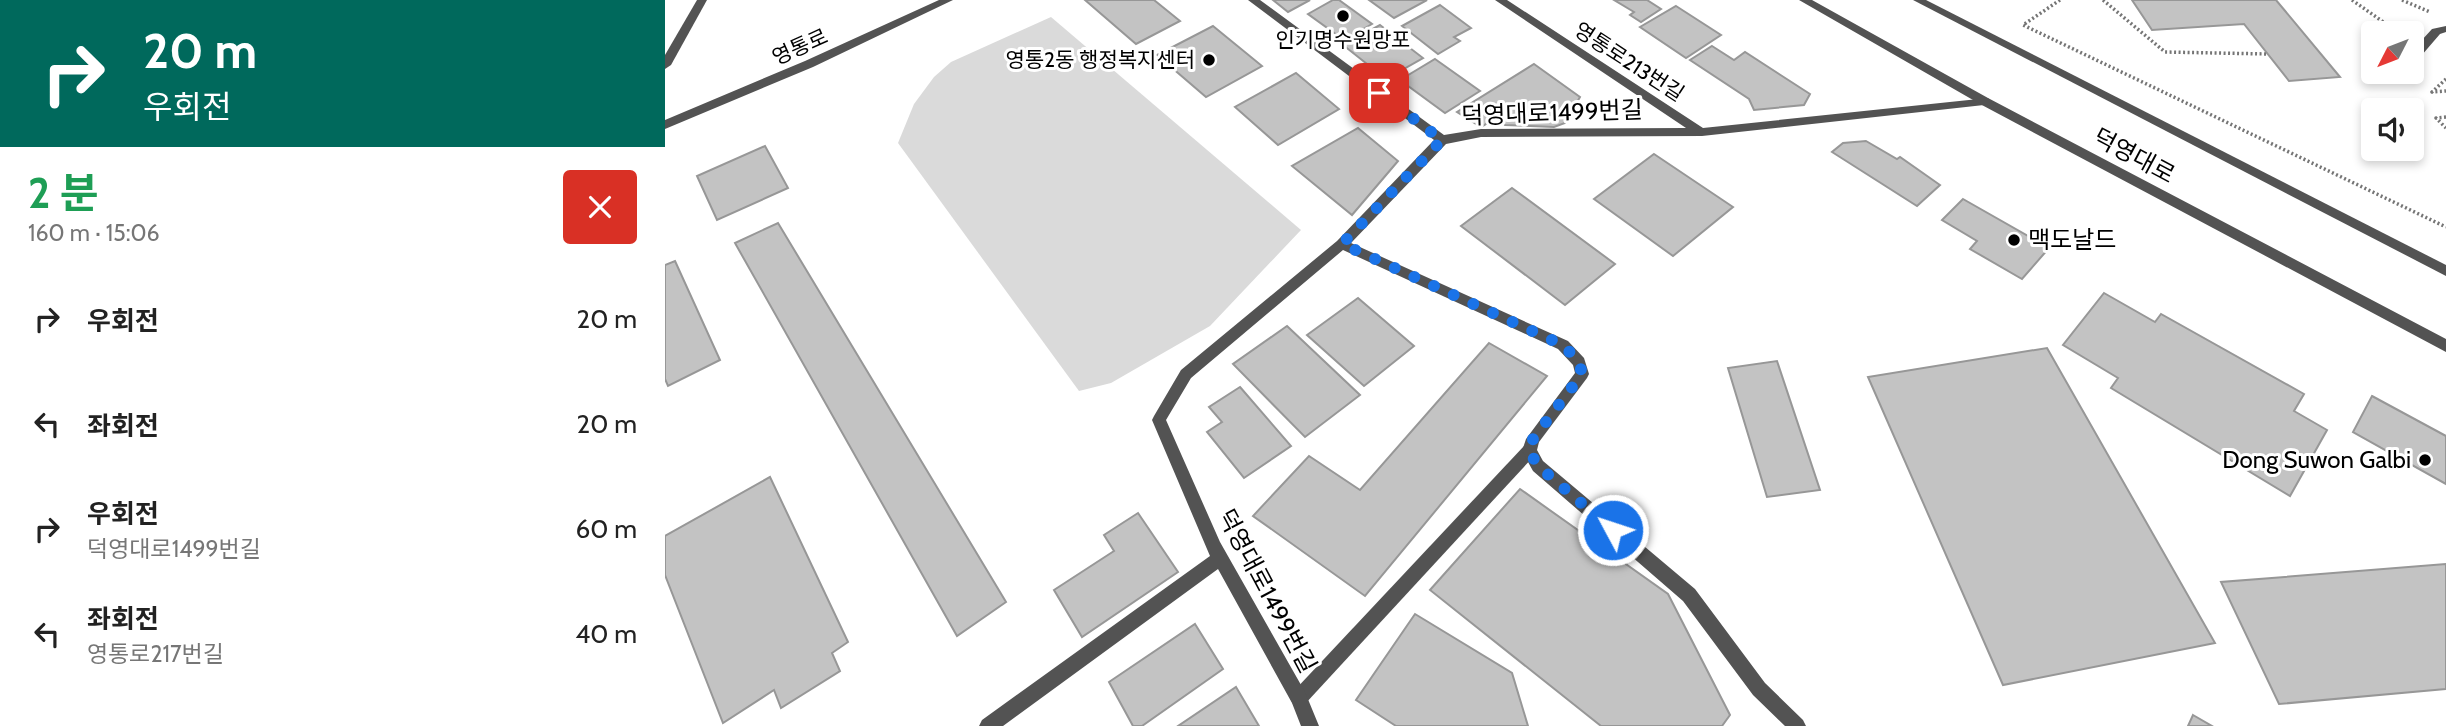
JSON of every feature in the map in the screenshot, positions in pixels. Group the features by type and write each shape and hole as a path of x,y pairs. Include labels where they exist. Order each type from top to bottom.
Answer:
{"street":[{"path":"665,65 702,0"},
{"name":"영통로","path":"665,125 809,64 948,0"},
{"path":"1252,0 1442,140"},
{"name":"영통로213번길","path":"1500,0 1702,132"},
{"name":"덕영대로","path":"1804,0 1984,101 2446,346"},
{"name":"덕영대로","path":"1918,0 2446,271"},
{"path":"2424,45 2436,31 2446,29"},
{"name":"덕영대로1499번길","path":"1310,726 1299,698 1220,558 1159,420 1187,374 1342,244 1442,140 1481,133 1702,132 1984,101"},
{"path":"1299,698 1529,451 1533,439 1582,374 1579,362 1563,345 1342,244"},
{"path":"1529,451 1538,466 1689,595 1759,689 1797,726"},
{"path":"988,726 1220,558"}],"path":[{"path":"2060,0 2023,25 2446,227"},
{"path":"2103,0 2165,52 2268,54"},
{"path":"2352,0 2382,21"},
{"path":"2402,0 2435,14"},
{"path":"2446,79 2432,92 2446,91"},
{"path":"2446,117 2436,118 2446,128"}],"shaded area":[{"path":"1051,17 1301,230 1210,326 1111,383 1079,391 898,143 914,104 934,77 951,62"}],"building":[{"path":"1085,0 1154,0 1180,21 1136,44"},
{"path":"1273,0 1310,0 1288,12"},
{"path":"1333,0 1339,0 1372,24 1344,40 1308,14"},
{"path":"1369,0 1427,0 1394,18"},
{"path":"1614,0 1647,0 1661,9 1641,22 1630,15 1634,12"},
{"path":"2132,0 2276,0 2340,77 2289,81 2244,24 2152,30"},
{"path":"1440,5 1471,28 1454,37 1460,41 1438,54 1402,26"},
{"path":"1676,6 1721,35 1686,58 1640,27"},
{"path":"1380,25 1423,58 1386,79 1343,45"},
{"name":"영통2동 행정복지센터","path":"1213,26 1262,66 1206,97 1157,55"},
{"path":"1712,46 1734,60 1745,52 1810,94 1804,105 1754,110 1749,99 1690,60"},
{"path":"1435,59 1480,91 1445,113 1400,80"},
{"path":"1534,64 1580,97 1565,123 1554,127 1505,125 1496,118 1481,127 1457,112"},
{"path":"1296,73 1339,109 1278,145 1235,107"},
{"path":"1358,128 1398,161 1352,215 1292,166"},
{"path":"1866,141 1897,159 1900,157 1940,185 1917,206 1832,152 1843,143"},
{"path":"765,146 788,188 717,220 697,176"},
{"path":"1654,154 1733,207 1673,256 1594,199"},
{"path":"1512,188 1615,264 1565,305 1461,226"},
{"path":"1963,199 2049,248 2022,279 1970,249 1977,241 1942,220"},
{"path":"778,223 1006,602 957,636 735,243"},
{"path":"675,261 720,360 668,386 665,379 665,265"},
{"path":"2104,293 2155,322 2161,314 2304,394 2294,411 2327,430 2290,496 2111,388 2118,378 2063,345"},
{"path":"1358,298 1414,346 1364,386 1307,335"},
{"path":"1287,326 1360,395 1305,437 1233,364"},
{"path":"1489,343 1547,376 1365,596 1253,516 1309,456 1360,490"},
{"path":"2047,348 2215,643 2003,685 1868,377"},
{"path":"1777,361 1820,490 1767,497 1728,368"},
{"path":"1240,387 1291,446 1244,478 1207,432 1222,422 1209,407"},
{"name":"Dong Suwon Galbi","path":"2372,396 2446,436 2446,484 2353,432"},
{"path":"770,477 848,642 832,653 840,671 781,708 774,690 723,723 665,575 665,536"},
{"path":"1520,489 1668,594 1730,715 1722,726 1601,726 1430,590"},
{"path":"1138,513 1178,572 1082,637 1054,590 1114,551 1104,535"},
{"path":"2446,564 2446,689 2279,704 2221,582"},
{"path":"1415,614 1512,673 1528,726 1396,726 1356,700"},
{"path":"1195,624 1223,669 1142,726 1133,726 1109,682"},
{"path":"1236,687 1259,726 1178,726"},
{"path":"2193,715 2212,726 2188,726"}],"place":[{"name":"인기명수원망포","path":"1343,16"},
{"name":"영통2동 행정복지센터","path":"1209,60"},
{"name":"맥도날드","path":"2014,240"},
{"name":"Dong Suwon Galbi","path":"2425,460"}],"route":[{"path":"1379,93 1442,140 1342,244 1563,345 1579,362 1582,374 1533,439 1529,451 1538,466 1613,530"}]}
